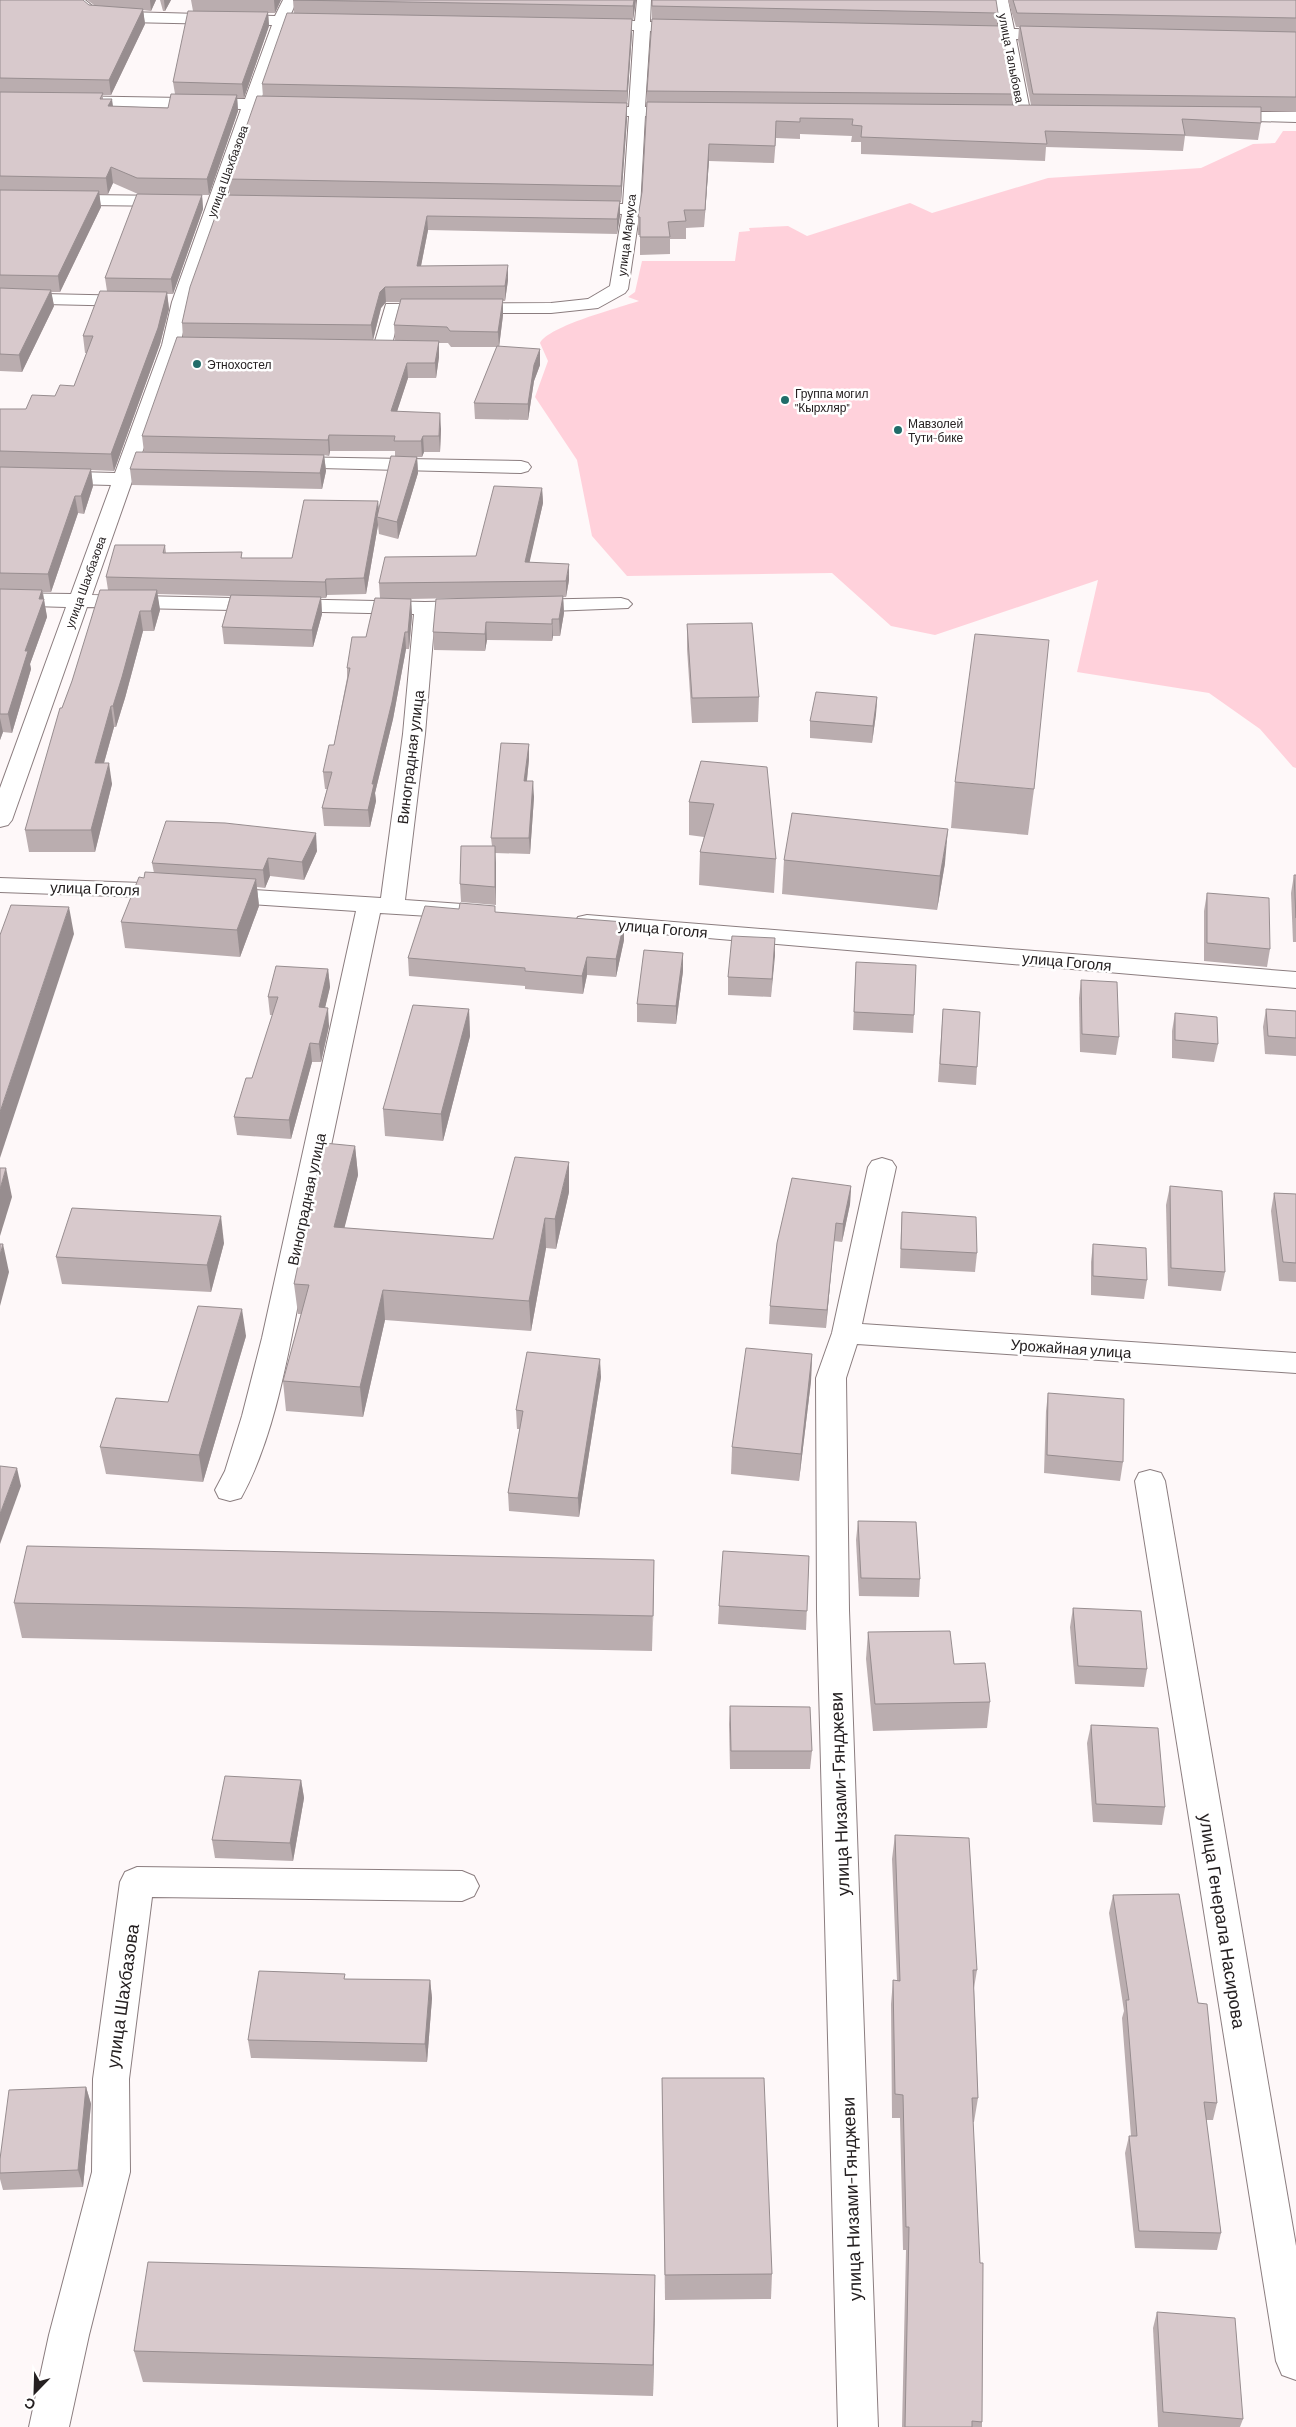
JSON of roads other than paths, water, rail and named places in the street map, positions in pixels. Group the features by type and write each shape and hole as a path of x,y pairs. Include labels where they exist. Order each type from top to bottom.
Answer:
{"street":[{"path":"76,0 92,12 126,17 339,21"},
{"name":"улица Шахбазова","path":"0,820 122,479 139,460 178,345 166,301 216,202 281,20 290,0"},
{"name":"улица Маркуса","path":"382,348 392,308 551,308 592,304 619,288 631,209 644,0"},
{"name":"улица Талыбова","path":"1002,0 1024,116"},
{"path":"582,25 700,27"},
{"path":"948,33 1068,35"},
{"path":"0,100 311,105"},
{"path":"578,111 696,112"},
{"path":"1004,115 1043,116"},
{"path":"1208,117 1296,117"},
{"path":"0,199 236,202"},
{"path":"562,208 631,209"},
{"path":"0,298 166,301"},
{"path":"362,348 402,348"},
{"path":"266,463 521,468"},
{"path":"0,476 122,479"},
{"path":"0,599 425,608 621,604"},
{"name":"Виноградная улица","path":"230,1490 240,1472 257,1416 381,905 414,734 425,608"},
{"name":"улица Гоголя","path":"0,885 196,893 481,913"},
{"name":"улица Гоголя","path":"561,919 1296,980"},
{"name":"улица Низами-Гянджеви","path":"858,2427 834,1620 831,1378 846,1332 882,1167"},
{"name":"Урожайная улица","path":"846,1332 1296,1363"},
{"name":"улица Генерала Насирова","path":"1150,1481 1296,2361"},
{"name":"улица Шахбазова","path":"49,2427 69,2336 111,2172 111,2079 137,1882 462,1886"}],"place":[{"name":"Этнохостел","path":"197,364"},
{"name":"Группа могил \"Кырхляр\"","path":"785,400"},
{"name":"Мавзолей Тути-бике","path":"898,430"}]}
